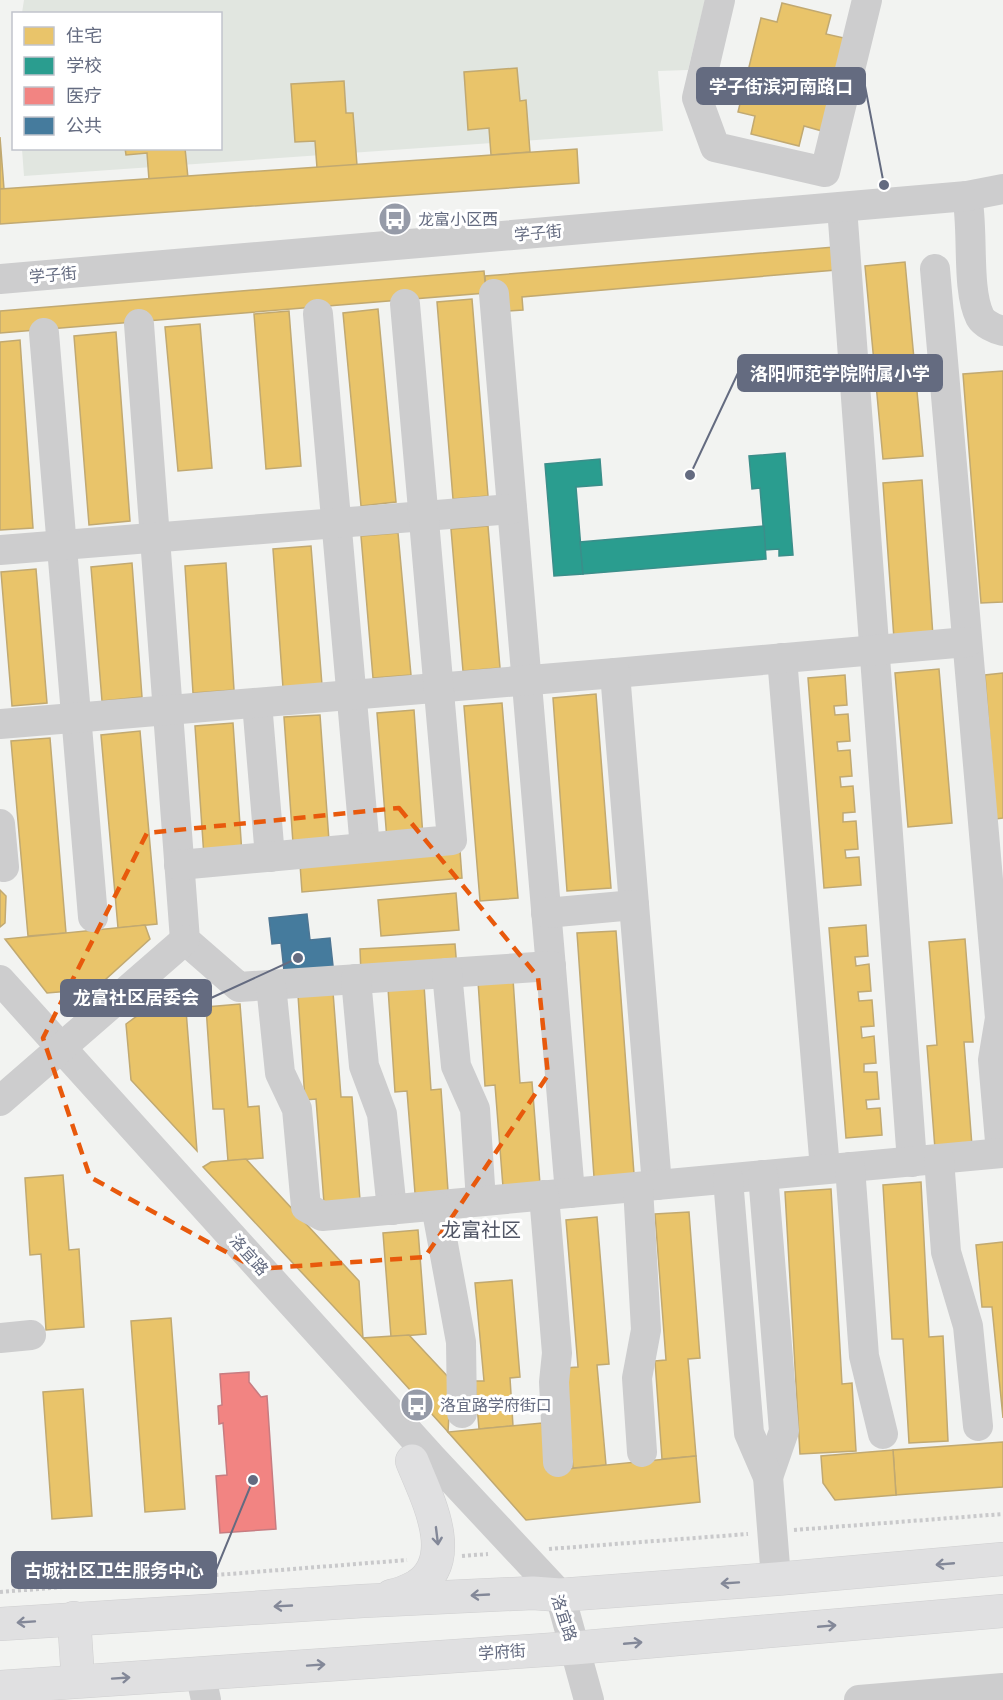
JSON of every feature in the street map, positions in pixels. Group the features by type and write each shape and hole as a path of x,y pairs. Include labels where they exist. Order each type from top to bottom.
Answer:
{"main road":[{"path":"363,1601 403,1594 424,1581 436,1566 438,1542 433,1514 412,1461"},
{"path":"0,1624 363,1601 546,1594 776,1579 1003,1558"},
{"name":"学府街","path":"0,1687 78,1680 203,1686 574,1648 1003,1611"},
{"path":"74,1618 78,1680"}],"street":[{"path":"720,0 697,98 715,147 825,172 867,0"},
{"name":"学子街","path":"968,200 1003,189"},
{"name":"学子街","path":"0,288 1003,198"},
{"path":"968,200 974,296 981,318 995,329 1003,331"},
{"path":"843,211 875,650 925,1160 946,1252 968,1326 978,1426"},
{"name":"学子街","path":"0,279 843,211"},
{"path":"271,985 280,1073 297,1109 306,1207 322,1216 1002,1153 993,1060 1000,1018 935,269"},
{"path":"494,294 551,966 557,1194 557,1353 554,1382 558,1462"},
{"path":"179,865 452,840 405,304"},
{"path":"318,314 365,848"},
{"path":"139,324 185,940 239,987 551,966"},
{"path":"44,333 93,917"},
{"path":"0,550 512,509"},
{"path":"0,724 967,642"},
{"path":"782,658 837,1168 864,1356 883,1434"},
{"path":"615,673 634,905 647,1186 646,1330 637,1378 642,1452"},
{"path":"257,703 270,857"},
{"path":"0,824 4,867"},
{"path":"546,913 634,905"},
{"path":"0,1101 185,940"},
{"path":"447,973 456,1066 476,1109 481,1201"},
{"path":"356,979 364,1066 382,1114 392,1210"},
{"name":"洛宜路","path":"0,980 55,1052 412,1461 546,1594"},
{"name":"洛宜路","path":"0,1004 55,1052 432,1458 546,1594 574,1648"},
{"path":"763,1175 784,1431 768,1477"},
{"path":"728,1179 749,1433 768,1477 776,1579"},
{"path":"435,1206 460,1342 462,1413"},
{"path":"0,1338 31,1335"},
{"path":"574,1648 589,1700"},
{"path":"860,1700 1003,1688"}],"highlighted area":[{"path":"399,808 538,977 548,1075 425,1257 257,1269 90,1177 43,1038 147,833"}],"shaded area":[{"path":"24,0 705,0 688,70 658,71 663,131 24,176 22,150 222,150 222,12 22,12"}],"building: 住宅":[{"path":"782,3 831,15 826,34 844,38 822,131 804,126 799,146 751,134 755,116 738,112 761,18 777,22"},
{"path":"517,68 520,101 526,100 530,152 491,155 489,128 468,130 464,72"},
{"path":"344,81 346,113 353,113 357,165 317,168 315,141 295,142 291,84"},
{"path":"0,137 4,189 0,189"},
{"path":"577,149 579,183 0,224 0,189"},
{"path":"125,150 185,150 188,178 149,180 147,153 126,155"},
{"path":"834,247 836,270 522,297 523,310 508,311 486,291 485,276"},
{"path":"905,262 923,456 883,459 865,266"},
{"path":"484,271 486,293 0,333 0,311"},
{"path":"472,299 488,496 453,499 437,302"},
{"path":"378,309 396,502 361,506 343,313"},
{"path":"289,311 301,466 266,469 254,314"},
{"path":"200,324 212,468 178,471 165,327"},
{"path":"116,332 130,521 89,525 74,336"},
{"path":"20,340 33,528 0,530 0,342"},
{"path":"1003,371 1003,602 981,603 963,374"},
{"path":"922,480 933,636 894,639 883,483"},
{"path":"488,526 500,668 463,671 451,529"},
{"path":"398,533 411,675 373,678 361,536"},
{"path":"311,546 322,685 283,688 273,549"},
{"path":"132,563 142,697 102,701 91,567"},
{"path":"226,563 234,690 193,693 185,566"},
{"path":"36,569 47,703 12,706 1,572"},
{"path":"939,669 952,823 908,827 895,673"},
{"path":"1003,673 1003,818 996,819 985,675"},
{"path":"845,675 847,705 834,706 835,715 848,714 850,741 837,742 838,751 850,750 852,776 840,777 841,787 853,786 855,812 843,813 843,822 856,821 858,849 845,850 846,858 859,857 861,885 824,888 808,678"},
{"path":"596,694 611,888 567,891 553,698"},
{"path":"502,703 518,898 480,901 464,706"},
{"path":"414,710 423,837 387,840 377,713"},
{"path":"320,715 329,841 293,843 284,717"},
{"path":"233,723 242,854 204,857 195,726"},
{"path":"140,731 157,924 118,928 101,735"},
{"path":"50,738 66,933 28,936 11,741"},
{"path":"460,851 462,878 302,892 300,864"},
{"path":"0,890 6,896 5,923 0,927"},
{"path":"456,893 459,930 381,936 378,900"},
{"path":"145,925 150,939 95,989 47,993 5,939"},
{"path":"866,925 868,956 855,957 856,966 869,964 871,991 858,992 859,1001 872,1000 874,1026 861,1027 862,1038 874,1036 876,1063 864,1064 864,1072 877,1072 879,1099 866,1100 867,1109 880,1108 882,1135 846,1138 829,928"},
{"path":"616,931 634,1174 594,1177 577,933"},
{"path":"965,939 973,1042 964,1042 972,1146 935,1149 927,1046 937,1045 929,942"},
{"path":"455,944 457,969 361,974 360,949"},
{"path":"513,979 520,1083 532,1082 540,1184 503,1187 495,1085 485,1086 478,981"},
{"path":"424,985 431,1090 441,1089 448,1191 415,1193 407,1091 395,1092 388,988"},
{"path":"333,992 341,1097 352,1097 360,1200 324,1203 316,1099 305,1100 298,995"},
{"path":"167,994 186,1010 197,1151 131,1080 126,1024"},
{"path":"240,1004 248,1107 259,1106 263,1158 228,1161 224,1109 213,1109 206,1007"},
{"path":"246,1159 359,1281 363,1338 203,1167 211,1162"},
{"path":"63,1175 69,1250 79,1249 84,1327 46,1330 41,1254 30,1255 25,1178"},
{"path":"921,1182 929,1337 943,1336 948,1441 909,1443 903,1339 892,1339 883,1185"},
{"path":"831,1189 842,1384 852,1383 856,1451 800,1454 785,1192"},
{"path":"689,1212 700,1358 688,1359 696,1456 662,1459 655,1361 666,1360 655,1214"},
{"path":"597,1217 609,1364 597,1365 606,1465 573,1468 565,1368 578,1367 566,1220"},
{"path":"418,1230 426,1334 391,1337 383,1233"},
{"path":"1003,1242 1003,1418 992,1307 982,1307 976,1245"},
{"path":"512,1280 520,1377 510,1378 513,1426 479,1429 475,1381 484,1381 475,1283"},
{"path":"171,1318 185,1509 145,1512 131,1321"},
{"path":"409,1335 451,1380 448,1432 363,1338"},
{"path":"83,1389 92,1516 52,1519 43,1392"},
{"path":"542,1423 547,1471 696,1456 700,1502 526,1520 448,1432"},
{"path":"1003,1442 1003,1487 896,1495 893,1450"},
{"path":"893,1450 896,1495 835,1500 823,1483 821,1456"}],"building: 学校":[{"path":"785,453 793,555 779,556 779,549 765,550 760,488 752,489 749,456"},
{"path":"600,459 602,485 576,487 583,574 554,576 545,464"},
{"path":"764,526 766,559 583,574 580,542"}],"building: 医疗":[{"path":"249,1372 249,1382 261,1397 267,1396 276,1529 220,1533 216,1476 227,1475 223,1423 219,1424 218,1406 222,1405 220,1374"}],"building: 公共":[{"path":"307,914 310,940 330,938 334,975 285,980 281,943 272,944 269,918"}],"place":[{"name":"学子街滨河南路口","path":"884,185"},
{"name":"龙富小区西","path":"395,219"},
{"name":"洛阳师范学院附属小学","path":"690,475"},
{"name":"龙富社区居委会","path":"298,958"},
{"name":"洛宜路学府街口","path":"417,1405"},
{"name":"古城社区卫生服务中心","path":"253,1480"}],"district":[{"name":"龙富社区","path":"481,1230"}]}
